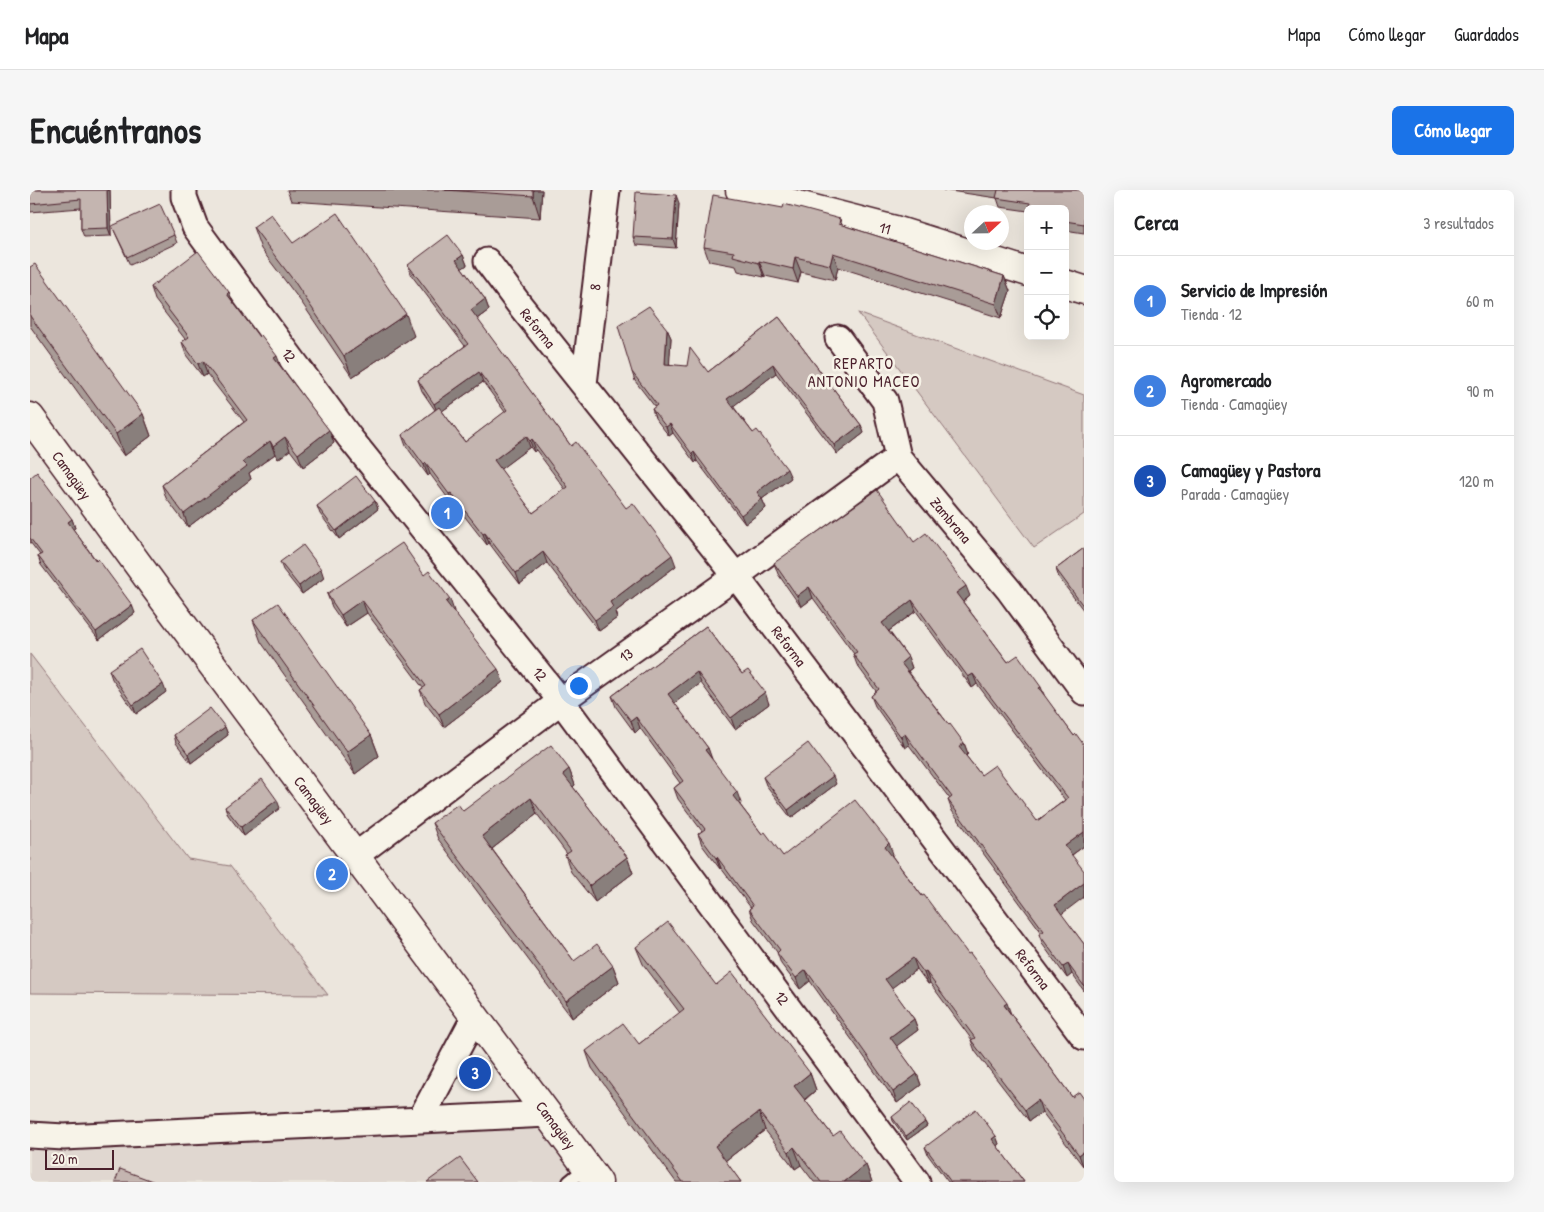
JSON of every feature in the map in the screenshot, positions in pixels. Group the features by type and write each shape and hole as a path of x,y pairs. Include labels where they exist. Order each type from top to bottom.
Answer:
{"main road":[{"name":"11","path":"740,190 894,230 1024,271"},
{"path":"1069,285 1084,290"},
{"name":"Camagüey","path":"30,417 548,1114 585,1177"}],"street":[{"name":"12","path":"184,190 184,197 195,228 316,392 350,438 562,701 917,1182"},
{"name":"8","path":"584,384 607,190"},
{"name":"Reforma","path":"486,261 736,576 1084,1037"},
{"name":"Zambrana","path":"838,338 885,402 898,456 1009,590 1084,692"},
{"name":"13","path":"356,856 562,701 736,576 898,456"},
{"path":"420,1120 475,1016"},
{"path":"30,1135 64,1137 548,1114"}],"shaded area":[{"path":"858,313 1084,395 1084,514 1034,548"},
{"path":"30,654 188,859 230,866 328,995 30,993"},
{"path":"548,1114 598,1182 30,1182 30,1127"}],"building":[{"path":"30,190 107,190 108,228 81,229 81,199 30,204"},
{"path":"445,190 533,190 533,196"},
{"path":"998,190 1084,190 1084,224 1069,222 1069,205 1030,205 1030,203 996,198"},
{"path":"636,192 676,195 673,239 633,237"},
{"path":"713,195 783,208 784,204 840,219 839,224 1004,276 996,304 833,253 830,265 795,257 793,269 733,256 734,252 704,247"},
{"path":"160,204 174,235 127,257 112,226"},
{"path":"337,213 406,314 344,356 294,281 253,227 271,214 293,243"},
{"path":"448,235 463,255 456,260 485,299 471,310 571,446 576,442 626,508 633,503 672,555 610,602 613,607 595,620 543,552 516,573 485,533 483,534 451,493 449,494 426,463 424,465 402,435 439,407 465,442 507,410 479,372 434,404 418,380 468,344 408,265","holes":["526,436 530,441 532,439 568,487 533,513 494,460"]},
{"path":"198,251 229,292 227,294 259,337 261,335 277,356 274,358 329,430 298,454 285,437 273,446 270,441 243,462 247,466 184,514 162,485 247,420 203,361 198,364 182,342 189,337 151,287"},
{"path":"35,264 143,414 116,434 30,316 30,267"},
{"path":"649,306 667,329 665,364 687,366 690,348 708,372 779,317 861,425 834,445 773,364 727,399 753,433 757,430 787,469 757,492 762,499 741,515 694,452 692,454 670,424 666,427 652,409 657,405 632,372 618,326"},
{"path":"37,472 72,519 68,522 96,561 98,559 132,605 96,632 38,556 42,554 30,538 30,478"},
{"path":"356,476 375,501 336,531 317,506"},
{"path":"877,490 914,542 926,533 966,586 956,593 1008,662 1018,655 1074,736 1076,734 1084,745 1084,832 1065,846 1084,871 1084,883 1055,905 1084,944 1084,986 1068,964 1063,967 1039,934 1044,931 948,800 952,797 905,734 901,737 871,696 879,689 853,654 857,652 809,587 797,596 774,563","holes":["912,600 968,677 973,674 1068,798 1037,821 995,765 981,775 959,747 964,743 901,663 908,657 882,623"]},
{"path":"402,543 424,575 429,571 450,599 446,602 498,669 439,714 420,690 426,686 362,600 341,615 327,594"},
{"path":"303,545 321,569 299,586 280,562"},
{"path":"1084,548 1084,607 1056,569"},
{"path":"278,603 371,735 347,752 253,620"},
{"path":"706,626 742,674 748,670 765,692 731,718 697,672 668,694 708,748 705,750 737,792 733,796 762,834 765,832 783,856 855,800 889,843 885,847 968,954 970,953 1007,1003 1004,1005 1072,1097 1079,1092 1084,1099 1084,1151 1079,1155 1038,1100 1025,1110 971,1040 975,1038 926,972 924,973 913,958 885,979 914,1019 890,1037 917,1074 893,1092 806,970 796,978 777,953 780,950 749,909 753,906 698,834 705,829 674,788 683,781 636,717 631,721 612,696"},
{"path":"140,649 163,684 133,705 109,670"},
{"path":"210,708 225,727 188,754 174,735"},
{"path":"808,743 833,776 788,810 763,777"},
{"path":"551,745 569,769 563,774 627,857 589,886 565,855 571,851 531,798 482,836 574,961 597,944 613,966 566,1001 432,823 458,804 463,811"},
{"path":"262,779 277,800 241,827 225,807"},
{"path":"668,922 716,985 732,972 810,1073 794,1086 833,1136 840,1131 866,1165 844,1182 821,1182 794,1147 789,1152 759,1112 715,1146 741,1182 683,1182 586,1051 623,1023 639,1044 684,1009 636,947"},
{"path":"911,1102 925,1122 906,1136 892,1117"},
{"path":"976,1109 996,1136 992,1139 1024,1182 951,1182 925,1147"},
{"path":"460,1158 478,1182 427,1182"},
{"path":"120,1169 155,1182 115,1182"}],"place":[{"name":"Servicio de Impresión","path":"447,513"},
{"name":"Agromercado","path":"332,874"},
{"name":"Camagüey y Pastora","path":"475,1073"}],"district":[{"name":"REPARTO ANTONIO MACEO","path":"864,372"}]}
